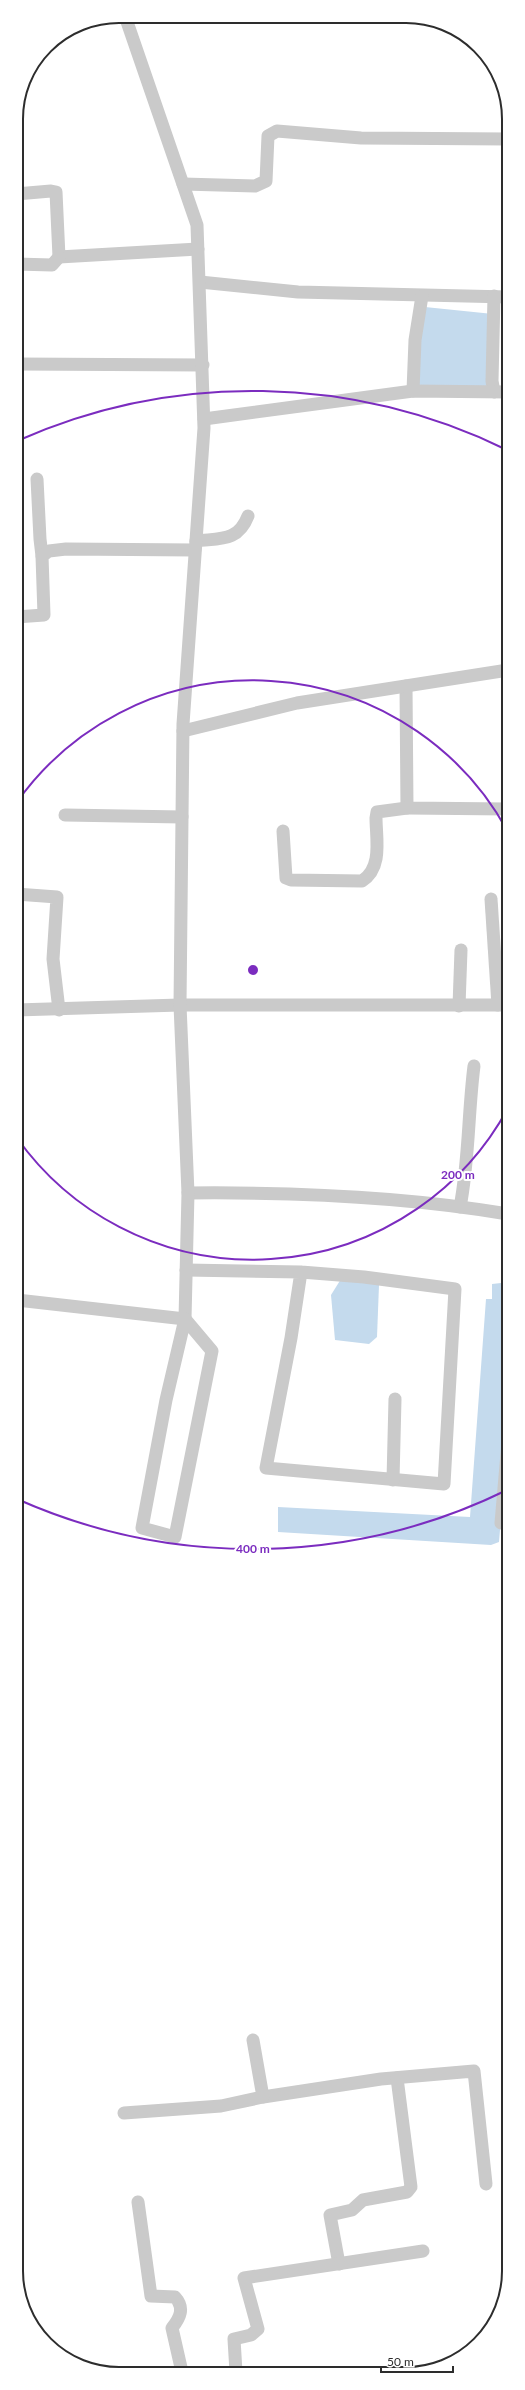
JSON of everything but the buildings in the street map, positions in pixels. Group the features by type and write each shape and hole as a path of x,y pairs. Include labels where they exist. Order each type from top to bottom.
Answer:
{"street":[{"path":"23,1301 185,1319 212,1351 175,1537 142,1528 166,1400 185,1319 188,1193 180,1006 183,731 204,418 203,365 197,225 127,23"},
{"path":"183,184 256,186 263,184 266,181 268,136 277,131 361,138 502,139"},
{"path":"23,193 51,191 56,192 59,257 52,265 23,264"},
{"path":"59,257 198,249"},
{"path":"200,282 298,292 422,296 502,297"},
{"path":"413,391 415,340 422,296"},
{"path":"494,296 492,381 494,392"},
{"path":"23,364 203,365"},
{"path":"204,418 413,391 502,392"},
{"path":"23,616 44,615 37,479"},
{"path":"42,556 49,551 66,549 196,546 233,536 240,531 248,516"},
{"path":"183,731 297,703 502,671"},
{"path":"406,686 407,808"},
{"path":"283,831 286,878 291,880 362,881 369,877 377,856 376,818 378,812 407,808 502,810"},
{"path":"65,815 182,817"},
{"path":"23,894 58,897 53,959 59,1010"},
{"path":"491,899 502,996"},
{"path":"459,1006 461,950"},
{"path":"23,1010 180,1006 502,1005"},
{"path":"460,1207 465,1180 468,1109 474,1066"},
{"path":"188,1193 259,1193 358,1198 460,1207 502,1213"},
{"path":"186,1270 301,1272 364,1277 455,1289 444,1484 266,1468 291,1338 301,1272"},
{"path":"393,1480 395,1399"},
{"path":"501,1523 502,1510"},
{"path":"253,2040 263,2097"},
{"path":"124,2113 221,2106 263,2097 397,2078 474,2071 486,2184"},
{"path":"339,2264 330,2215 352,2210 364,2200 407,2192 412,2187 397,2078"},
{"path":"138,2202 150,2296 175,2297 181,2309 180,2316 172,2328 181,2367"},
{"path":"236,2367 234,2339 251,2335 258,2329 244,2278 423,2251"}],"water":[{"path":"425,307 493,314 492,392 418,390 415,383"},
{"path":"341,1279 379,1285 377,1337 369,1344 335,1340 331,1295"},
{"path":"501,1283 502,1284 502,1506 499,1542 491,1545 278,1532 278,1507 470,1517 486,1299 492,1299 492,1284"}]}
